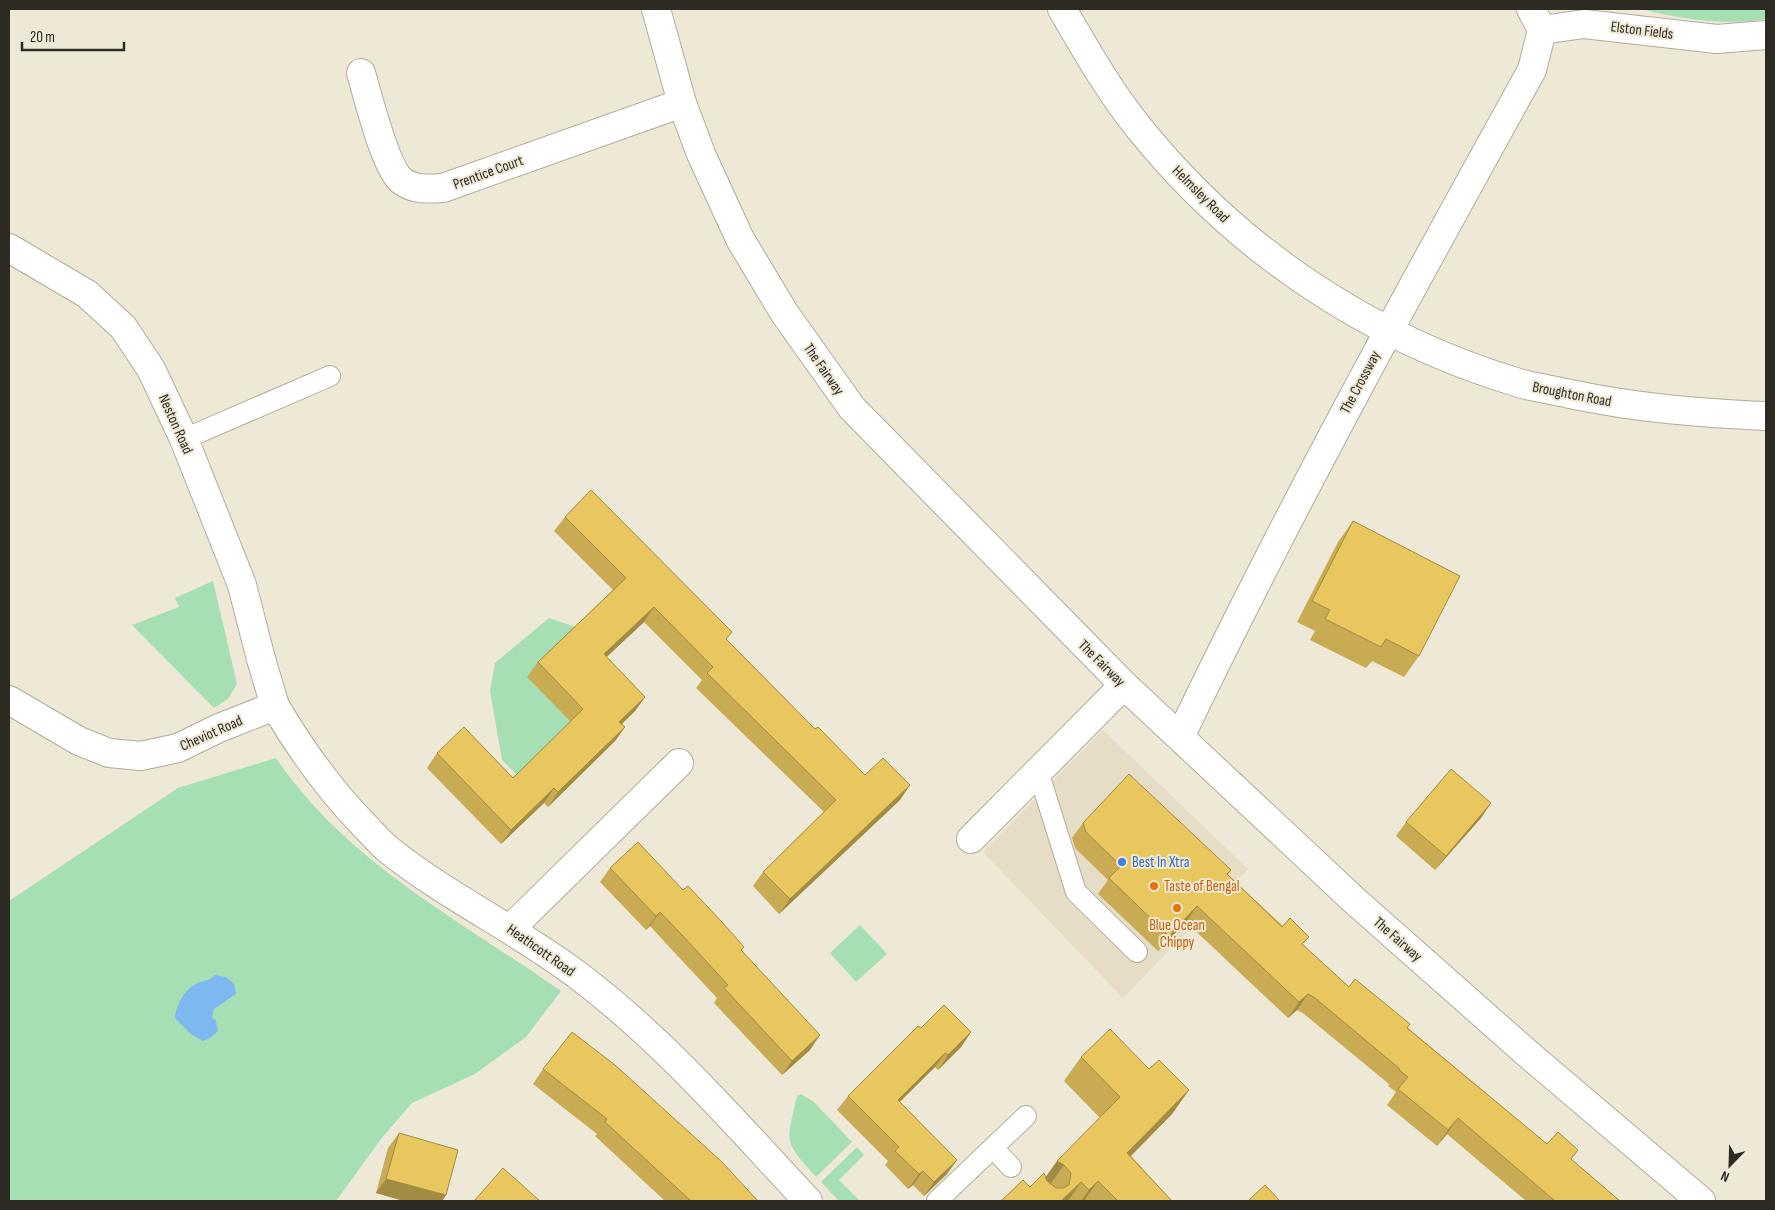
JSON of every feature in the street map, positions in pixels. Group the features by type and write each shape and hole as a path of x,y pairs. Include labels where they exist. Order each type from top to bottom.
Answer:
{"street":[{"name":"The Fairway","path":"656,9 682,104 701,154 740,239 785,314 852,408 1124,685 1362,907 1701,1201"},
{"name":"Helmsley Road","path":"1062,9 1095,66 1139,128 1193,189 1288,271 1334,302 1387,332"},
{"name":"The Crossway","path":"1180,737 1234,624 1387,332 1532,70 1537,19"},
{"name":"Elston Fields","path":"1537,19 1717,39 1766,35"},
{"name":"Prentice Court","path":"361,74 389,162 401,180 420,189 442,188 682,104"},
{"name":"Neston Road","path":"9,248 87,294 124,327 151,369 184,438 242,584 275,706"},
{"name":"Broughton Road","path":"1387,332 1452,361 1521,384 1608,402 1686,413 1766,416"},
{"path":"971,839 1124,685"},
{"name":"Cheviot Road","path":"9,700 79,741 109,753 141,756 178,748 219,728 275,706"},
{"name":"Heathcott Road","path":"275,706 310,762 334,794 389,850 453,896 511,928 576,974 642,1030 694,1078 808,1201"},
{"path":"511,928 679,763"}],"lane":[{"path":"184,438 330,376"},
{"path":"1038,771 1076,892 1137,952"},
{"path":"937,1201 1026,1116"},
{"path":"993,1148 1011,1167"}],"shaded area":[{"path":"1103,730 1248,869 1123,998 983,852"}],"green space":[{"path":"1640,9 1766,9 1766,19 1718,22 1671,16"},
{"path":"213,581 237,684 228,699 214,708 132,625 179,607 175,598"},
{"path":"549,618 579,628 585,712 519,777 502,760 490,691 495,663"},
{"path":"276,758 304,795 336,828 371,859 445,914 561,991 526,1037 475,1074 412,1103 381,1139 336,1201 9,1201 9,901 178,788"},
{"path":"860,925 887,954 856,982 830,953"},
{"path":"801,1094 813,1101 852,1142 816,1177 798,1155 790,1141 789,1133 797,1096"},
{"path":"857,1147 864,1155 839,1180 860,1201 839,1201 821,1182"}],"water":[{"path":"215,975 226,977 234,984 236,994 214,1009 212,1017 216,1021 218,1031 203,1041 192,1035 175,1018 179,1003 185,993 193,985"}],"building":[{"path":"591,490 732,632 726,639 815,729 818,727 865,775 883,758 910,785 790,899 763,872 836,800 707,673 713,667 654,607 604,654 645,697 619,722 625,727 558,792 554,788 511,830 437,753 464,727 513,778 583,709 538,662 626,578 565,517"},
{"path":"1353,521 1460,576 1419,656 1386,639 1381,647 1325,619 1330,610 1312,601"},
{"path":"1451,769 1491,803 1446,856 1406,822"},
{"path":"1129,774 1231,870 1227,874 1282,927 1290,918 1309,937 1302,944 1349,987 1355,979 1410,1024 1407,1028 1547,1144 1558,1132 1578,1150 1571,1159 1620,1201 1555,1201 1458,1118 1448,1130 1398,1089 1408,1077 1400,1069 1315,998 1308,994 1299,1002 1197,906 1169,936 1109,878 1121,866 1086,832 1083,823"},
{"path":"638,842 683,890 688,886 722,922 744,947 741,950 820,1035 792,1061 724,988 728,985 683,936 660,912 656,916 610,868"},
{"path":"944,1005 971,1032 948,1055 945,1053 898,1100 957,1160 934,1182 923,1171 919,1174 895,1151 899,1147 848,1096 918,1026 921,1028"},
{"path":"1110,1029 1149,1069 1159,1060 1189,1090 1127,1153 1172,1201 1118,1201 1098,1181 1089,1190 1081,1182 1061,1201 1001,1201 1023,1180 1030,1187 1044,1173 1047,1181 1056,1188 1063,1188 1069,1185 1071,1173 1064,1165 1057,1161 1120,1097 1081,1057"},
{"path":"572,1032 615,1065 722,1162 758,1201 691,1201 605,1122 607,1119 543,1069"},
{"path":"399,1133 458,1150 446,1195 386,1179"},
{"path":"503,1168 540,1201 474,1201"},
{"path":"1265,1185 1280,1201 1248,1201"}],"place":[{"name":"Best In Xtra","path":"1122,862"},
{"name":"Taste of Bengal","path":"1154,886"},
{"name":"Blue Ocean Chippy","path":"1177,908"}]}
